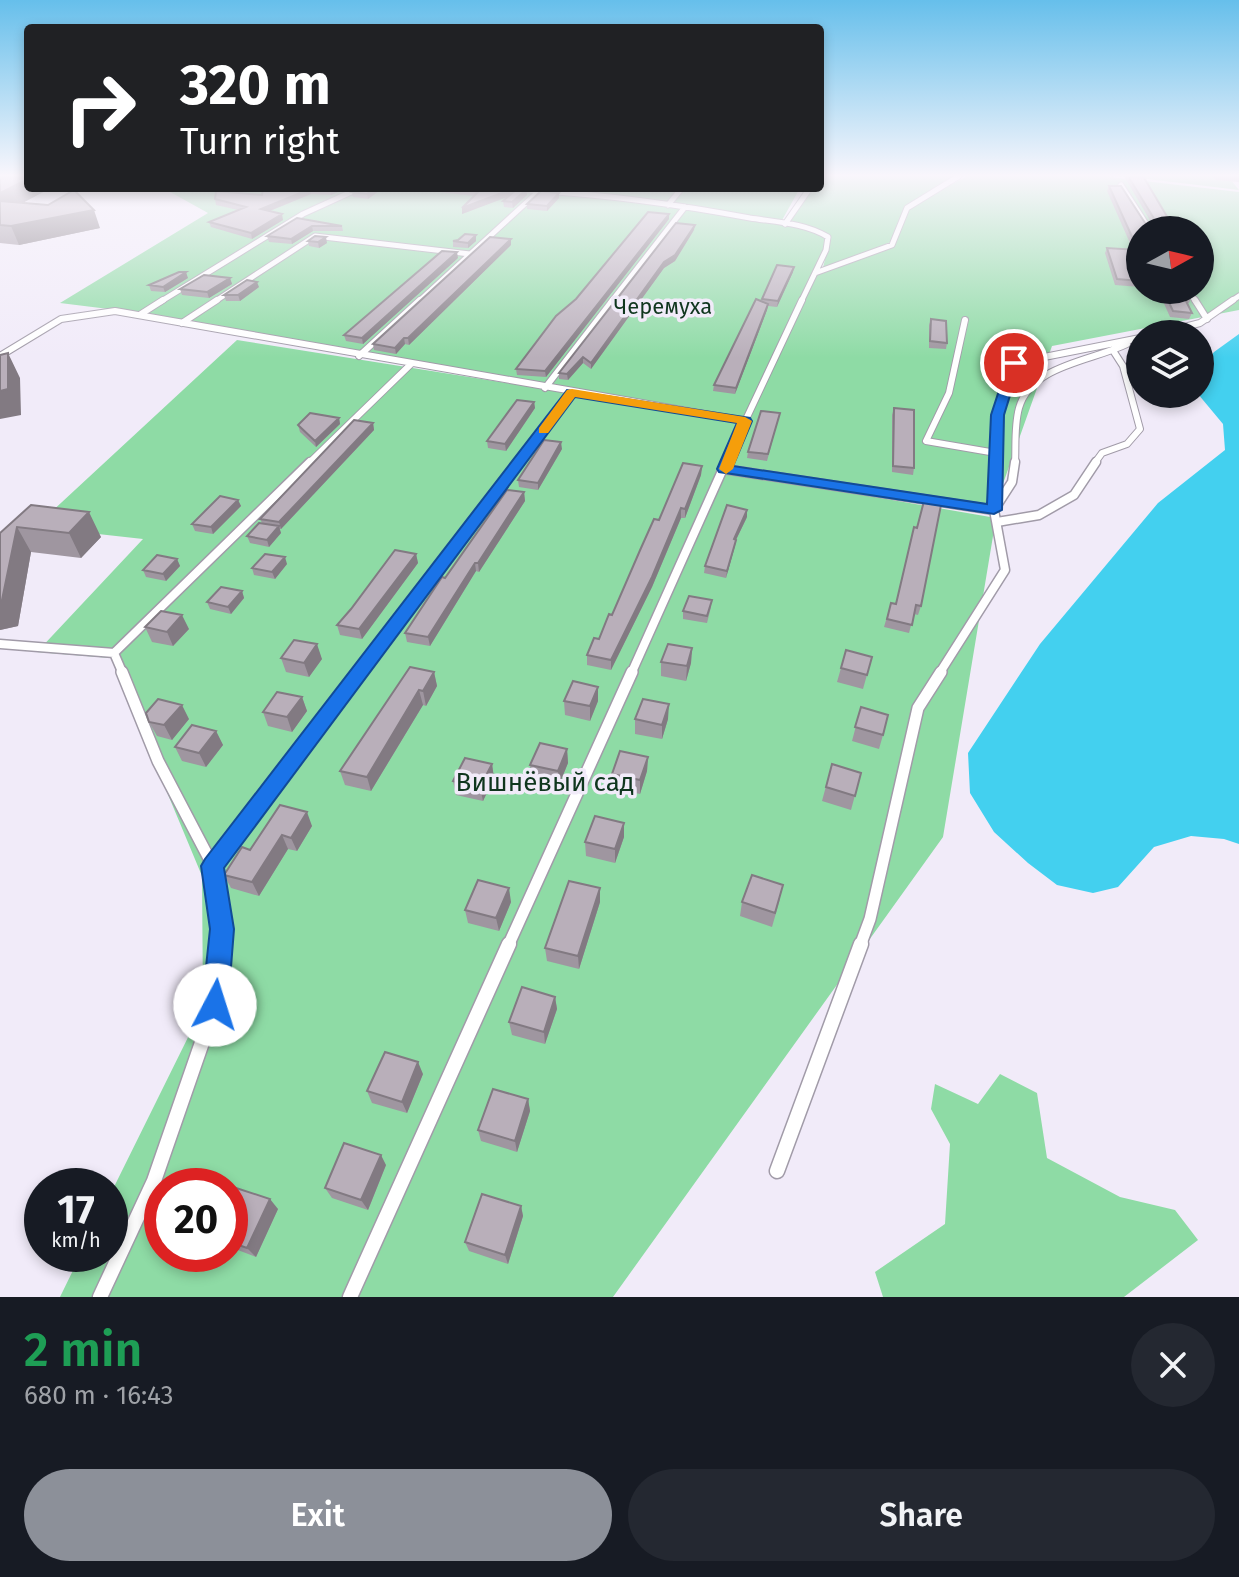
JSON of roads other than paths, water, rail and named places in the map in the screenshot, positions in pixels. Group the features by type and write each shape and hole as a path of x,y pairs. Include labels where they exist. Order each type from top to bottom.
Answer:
{"lane":[{"path":"141,314 267,237"},
{"path":"182,323 314,237"},
{"path":"320,237 470,254"},
{"path":"359,356 489,237"},
{"path":"545,388 662,237"},
{"path":"350,1297 745,421 815,273 826,237"},
{"path":"815,273 850,263 892,245 895,237"},
{"path":"1204,320 1239,296"},
{"path":"1197,304 1207,319"},
{"path":"0,356 61,319 115,311 745,421"},
{"path":"965,320 949,393 926,441 996,453"},
{"path":"777,1171 870,919 918,708 1005,570 994,510 997,415 1014,363 1126,341"},
{"path":"994,510 1012,488 1016,473 1018,413 1027,390 1061,369 1126,345"},
{"path":"997,522 1028,519 1074,495 1102,453 1127,444 1140,429 1123,366 1114,352"},
{"path":"0,644 114,653 411,364"},
{"path":"213,866 572,393"},
{"path":"724,469 994,510"},
{"path":"100,1297 154,1181 215,1005 222,929 213,866 158,761 114,653"}],"water":[{"path":"1239,334 1239,844 1224,839 1191,836 1154,847 1118,887 1093,893 1057,885 994,832 970,793 968,753 1040,644 1158,503 1225,450 1223,424 1210,408 1214,408 1214,352"}],"park label":[{"name":"Черемуха","path":"663,306"},
{"name":"Вишнёвый сад","path":"545,782"}]}
